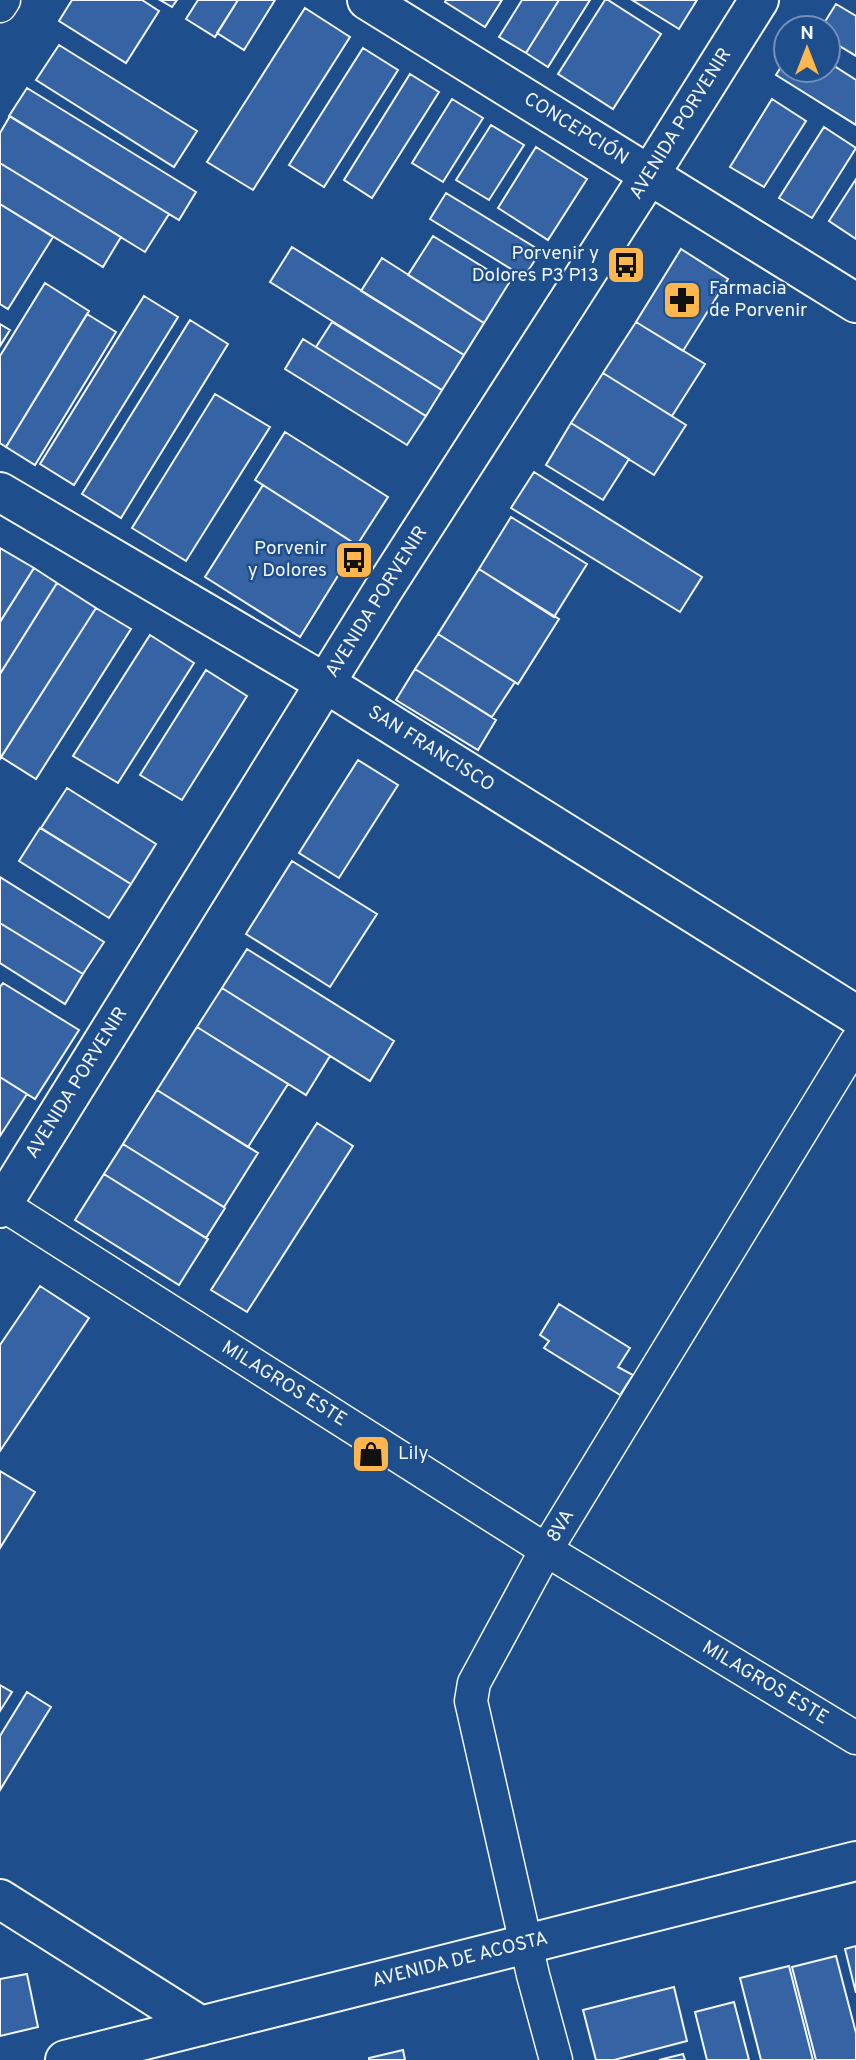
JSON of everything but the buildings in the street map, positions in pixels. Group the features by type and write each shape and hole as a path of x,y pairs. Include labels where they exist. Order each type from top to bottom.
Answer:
{"main road":[{"name":"CONCEPCIÓN","path":"367,0 856,303"},
{"name":"AVENIDA PORVENIR","path":"1,1205 326,683 759,0"},
{"name":"SAN FRANCISCO","path":"0,492 326,683 856,1015"},
{"name":"AVENIDA DE ACOSTA","path":"65,2060 856,1861"},
{"path":"0,1899 201,2026"}],"street":[{"path":"0,6 4,0"},
{"name":"8VA","path":"556,2060 526,1944 471,1701 474,1683 546,1550 856,1042"},
{"name":"MILAGROS ESTE","path":"1,1205 546,1550 856,1738"}],"place":[{"name":"Porvenir y Dolores P3 P13","path":"626,265"},
{"name":"Farmacia de Porvenir","path":"682,300"},
{"name":"Porvenir y Dolores","path":"354,560"},
{"name":"Lily","path":"371,1454"}]}
